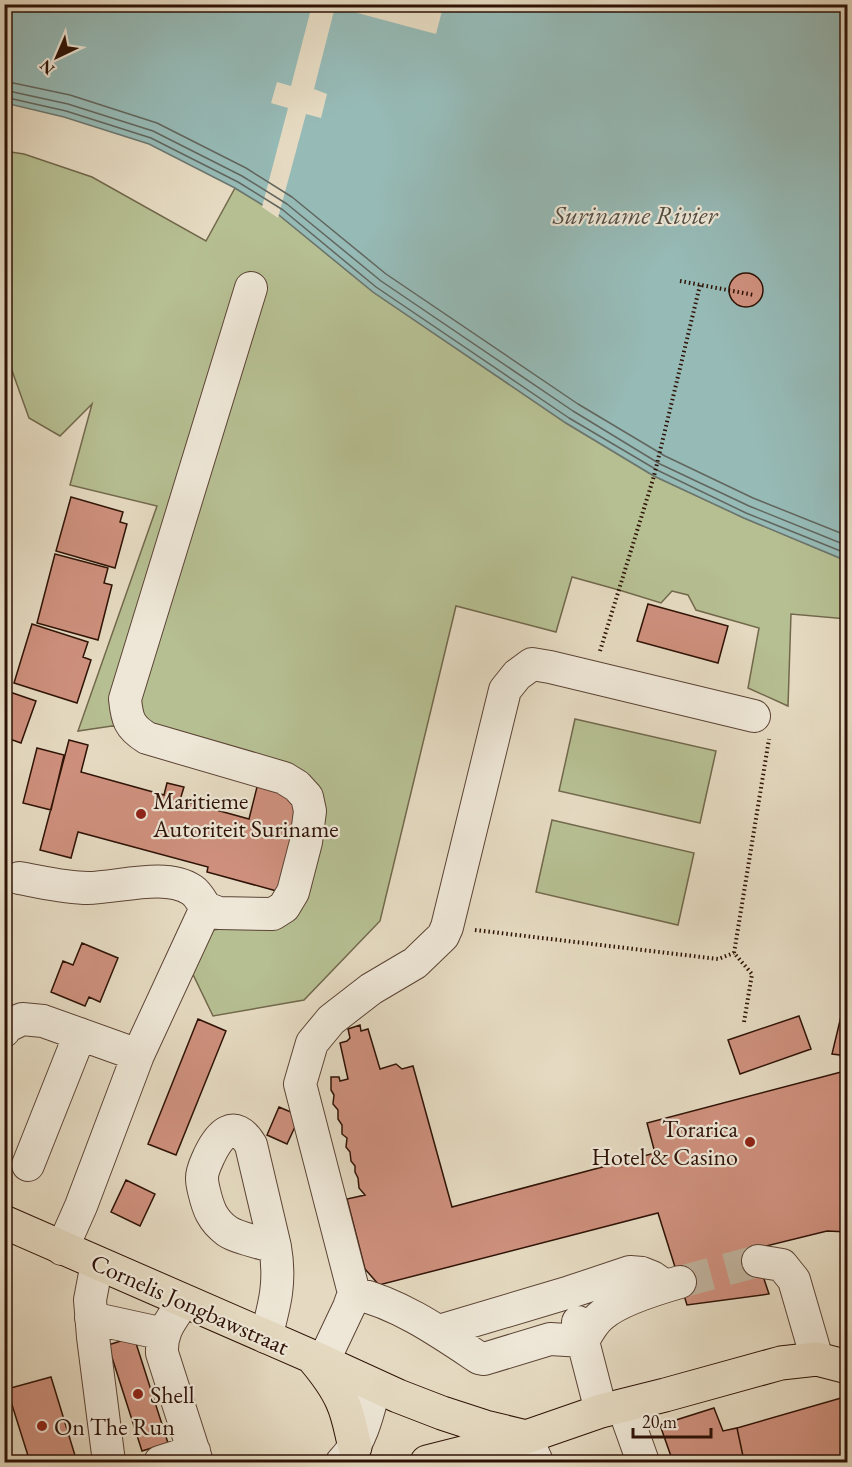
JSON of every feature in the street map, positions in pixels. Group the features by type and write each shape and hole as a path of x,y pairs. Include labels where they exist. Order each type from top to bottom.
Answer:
{"main road":[{"name":"Cornelis Jongbawstraat","path":"4,1222 386,1391 485,1427 531,1450"},
{"path":"318,1360 342,1399 348,1415 353,1457"},
{"path":"427,1462 531,1450 612,1409 781,1362 832,1363"}],"street":[{"path":"19,878 65,887 88,888 157,881 177,883 193,890 206,908 219,913 273,914 284,907 293,892 306,842 310,811 308,797 284,778 147,738 135,731 126,716 125,699 250,288"},
{"path":"318,1360 349,1308 354,1293 300,1084 312,1043 331,1020 371,989 415,963 443,936 505,690 517,675 532,664 754,716"},
{"path":"62,1249 81,1206 138,1055 206,908"},
{"path":"4,1031 6,1027 22,1019 43,1021 138,1055"},
{"path":"28,1165 80,1034"},
{"path":"266,1337 276,1299 278,1260 275,1247"},
{"path":"758,1261 782,1265 794,1280 832,1363"},
{"path":"97,1263 90,1300 91,1318 110,1462"},
{"path":"439,1331 630,1272 642,1273 672,1284 615,1306 602,1315 588,1331 583,1341"},
{"path":"570,1292 583,1341 612,1409 643,1462"},
{"path":"354,1293 368,1296 396,1308 439,1331 479,1358 484,1359 550,1339 583,1341"},
{"path":"160,1462 195,1457 162,1353 161,1341 166,1326 184,1301"},
{"path":"91,1318 164,1334"},
{"path":"353,1457 367,1417 386,1391"}],"path":[{"path":"680,281 754,295"},
{"path":"592,677 654,476 700,285"},
{"path":"744,1022 752,974 734,953 771,721 754,716"},
{"path":"447,927 718,959 734,953"}],"green space":[{"path":"4,151 24,154 92,177 206,241 235,188 279,215 373,292 566,423 654,476 744,518 847,561 847,619 791,614 788,706 748,688 759,628 696,610 688,595 672,591 661,603 572,577 556,632 456,606 380,921 304,1000 213,1016 188,964 207,931 246,925 293,900 295,795 136,729 112,726 78,731 157,506 70,485 92,404 60,436 29,418 5,351"},
{"path":"575,719 716,751 700,823 559,791"},
{"path":"552,820 694,853 678,925 536,892"}],"water":[{"name":"Suriname Rivier","path":"5,5 847,5 847,561 744,518 654,476 566,423 373,292 279,215 235,188 149,144 64,117 5,103"}],"pier":[{"path":"312,5 420,5 442,11 436,34 335,7 314,89 327,94 321,118 306,114 278,218 262,207 288,108 271,103 277,82 291,86"}],"building":[{"path":"746,273 758,278 763,290 758,302 746,307 734,302 729,290 734,278"},
{"path":"71,497 123,512 120,522 127,524 115,568 56,551"},
{"path":"55,554 108,568 104,583 112,585 98,640 37,623"},
{"path":"648,604 728,626 718,663 637,641"},
{"path":"32,624 88,642 83,657 91,660 77,703 14,683"},
{"path":"4,690 36,701 21,743 4,737"},
{"name":"Maritieme Autoriteit Suriname","path":"69,740 88,745 81,772 164,795 167,783 184,787 180,800 249,819 259,779 307,802 284,893 207,872 208,867 78,832 71,858 40,850"},
{"path":"37,748 64,755 51,810 23,803"},
{"path":"82,943 118,958 100,1002 89,997 85,1006 51,992 63,961 73,965"},
{"name":"Torarica Hotel & Casino","path":"848,987 848,1232 827,1231 754,1249 769,1294 687,1305 658,1213 379,1285 365,1269 347,1199 365,1195 359,1188 355,1166 346,1147 347,1138 342,1134 342,1125 338,1119 338,1110 333,1104 334,1095 331,1090 331,1077 339,1077 340,1081 348,1079 340,1043 350,1038 348,1029 360,1025 361,1031 368,1029 380,1069 396,1064 402,1069 413,1066 452,1207 655,1153 647,1123 845,1071 840,1055 832,1054"},
{"path":"799,1016 811,1049 740,1074 728,1040"},
{"path":"198,1019 226,1031 176,1155 148,1144"},
{"path":"279,1107 300,1116 287,1144 267,1135"},
{"path":"126,1180 155,1194 140,1226 111,1212"},
{"name":"Shell","path":"134,1337 168,1443 142,1451 108,1345"},
{"name":"On The Run","path":"51,1377 77,1462 30,1462 7,1389"},
{"path":"848,1396 848,1462 737,1462 735,1458 743,1456 737,1428"},
{"path":"714,1408 723,1431 737,1428 743,1456 735,1458 737,1462 673,1462 660,1425"}],"tunnel":[{"path":"680,1282 758,1261"}],"place":[{"name":"Maritieme Autoriteit Suriname","path":"141,814"},
{"name":"Torarica Hotel & Casino","path":"750,1142"},
{"name":"Shell","path":"138,1394"},
{"name":"On The Run","path":"42,1426"}]}
